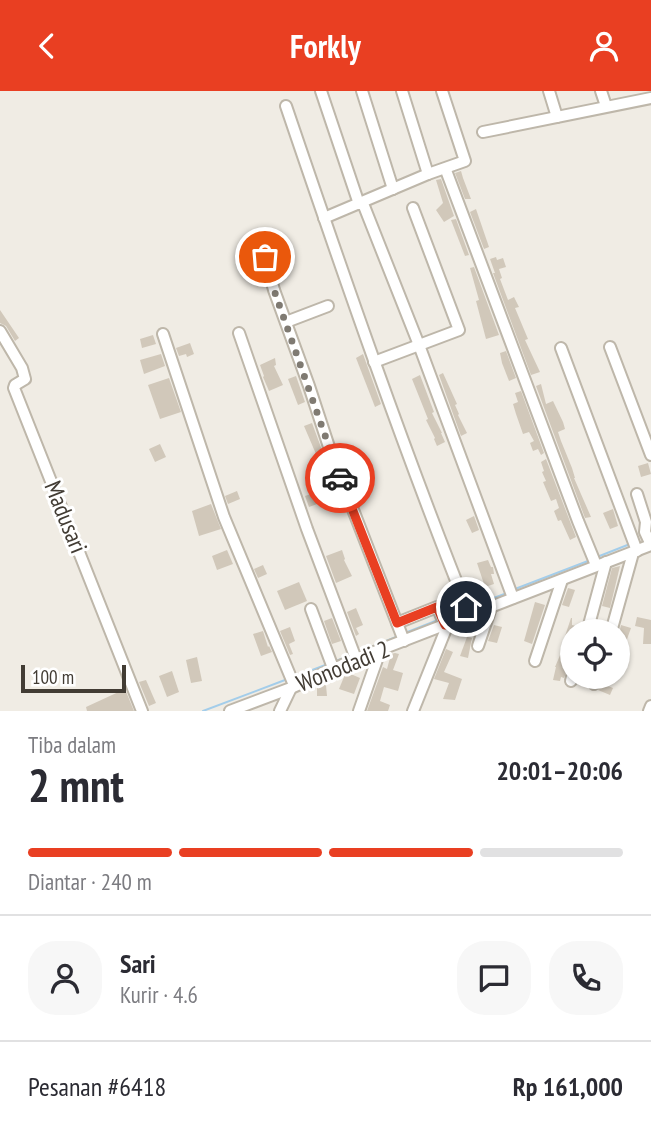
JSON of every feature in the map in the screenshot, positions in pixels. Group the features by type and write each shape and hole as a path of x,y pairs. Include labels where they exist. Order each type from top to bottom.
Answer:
{"street":[{"path":"321,91 361,205 419,345 511,593"},
{"path":"362,91 393,189"},
{"path":"402,91 428,174"},
{"path":"324,218 465,161 442,91"},
{"path":"550,91 557,117"},
{"path":"601,91 606,106"},
{"path":"483,132 651,98"},
{"path":"286,106 374,362 468,611"},
{"path":"447,173 578,521 597,561 589,619"},
{"path":"374,362 459,330 413,208"},
{"path":"265,257 331,453 401,633 437,607 444,621 413,711"},
{"path":"286,323 328,306"},
{"name":"Madusari","path":"0,331 22,368 25,379 14,388 142,711"},
{"path":"239,333 307,529 355,655"},
{"path":"163,334 224,517 292,683 280,711"},
{"path":"610,347 651,455"},
{"path":"561,348 634,548 615,619"},
{"path":"637,493 649,540"},
{"name":"Wonodadi 2","path":"230,711 331,664 355,655 380,651 401,633 468,611 491,608 511,593 562,580 597,561 649,540"},
{"path":"535,661 562,580"},
{"path":"478,646 491,608"},
{"path":"311,609 331,664"},
{"path":"359,711 380,651"},
{"path":"649,711 651,706"}],"building":[{"path":"461,171 471,199 465,199 455,173"},
{"path":"441,179 454,216 444,222 436,210 443,203 436,180"},
{"path":"476,209 489,247 484,249 470,212"},
{"path":"456,219 469,255 465,256 451,220"},
{"path":"496,257 497,260 503,258 506,267 499,269 500,279 508,300 514,297 519,307 515,308 528,339 525,340 540,372 531,375 493,273 490,259"},
{"path":"474,267 499,335 486,339 470,268"},
{"path":"0,310 19,338 15,341 6,326 0,323"},
{"path":"153,335 156,344 142,348 140,339"},
{"path":"190,343 194,354 179,356 176,348"},
{"path":"506,351 516,378 509,381 500,353"},
{"path":"161,354 165,366 144,374 140,360"},
{"path":"363,354 381,404 375,407 356,358"},
{"path":"275,358 274,366 283,385 269,391 260,365"},
{"path":"443,373 467,433 461,436 439,375"},
{"path":"420,375 445,442 437,446 412,379"},
{"path":"296,376 305,402 298,405 288,379"},
{"path":"169,378 181,412 160,419 148,385"},
{"path":"541,384 546,404 553,401 563,422 565,429 558,432 591,517 585,518 536,386"},
{"path":"521,391 544,453 541,455 538,449 533,451 530,443 534,441 529,432 523,434 516,414 513,404 518,402 515,393"},
{"path":"312,423 339,496 309,507 305,496 328,488 304,426"},
{"path":"160,444 166,457 155,462 149,449"},
{"path":"546,459 576,537 570,540 554,511 559,508 556,499 551,501 543,482 546,481 541,462"},
{"path":"648,463 651,474 641,477 638,466"},
{"path":"237,491 240,499 228,504 225,496"},
{"path":"211,504 221,529 199,536 192,511"},
{"path":"613,509 618,526 610,529 603,513"},
{"path":"474,516 479,530 472,533 466,520"},
{"path":"227,550 233,564 217,570 212,556"},
{"path":"342,550 352,576 336,583 326,556"},
{"path":"488,560 493,567 494,574 491,574 494,584 485,587 477,563"},
{"path":"263,565 267,574 258,578 254,569"},
{"path":"620,566 610,608 602,606 612,568"},
{"path":"299,582 307,601 285,610 277,591"},
{"path":"568,588 575,590 569,607 562,605"},
{"path":"535,602 545,605 532,644 524,641"},
{"path":"356,608 363,625 356,628 359,634 356,636 347,612"},
{"path":"637,617 651,620 651,644 643,644 644,628 635,626"},
{"path":"332,618 341,641 332,644 324,621"},
{"path":"494,625 502,627 497,643 488,641"},
{"path":"290,627 295,641 289,644 293,654 290,655 280,631"},
{"path":"263,631 272,652 261,656 253,634"},
{"path":"467,637 472,638 468,658 460,656"},
{"path":"446,649 453,652 444,672 462,679 455,700 443,699 449,683 434,679"},
{"path":"391,654 399,654 393,670 403,673 398,691 384,687 380,701 390,705 388,711 367,711 383,667 387,669"},
{"path":"560,655 560,681 553,680"},
{"path":"197,657 202,681 191,683 186,660"},
{"path":"172,671 179,692 167,697 159,676"},
{"path":"346,672 360,678 354,694 339,689"},
{"path":"146,680 156,703 149,706 139,682"},
{"path":"326,685 327,696 317,696 317,686"},
{"path":"125,689 134,711 87,711 86,707"},
{"path":"599,689 613,689 610,695"}],"waterway":[{"path":"597,557 630,544"},
{"path":"515,589 588,561"},
{"path":"473,606 507,593"},
{"path":"447,617 464,610"},
{"path":"405,633 438,620"},
{"path":"359,652 396,637"},
{"path":"336,661 351,655"},
{"path":"294,677 328,664"},
{"path":"203,711 285,680"}],"way so far":[{"path":"265,257 340,478"}],"route":[{"path":"340,478 397,623 437,607 445,625 470,616 466,607"}]}
